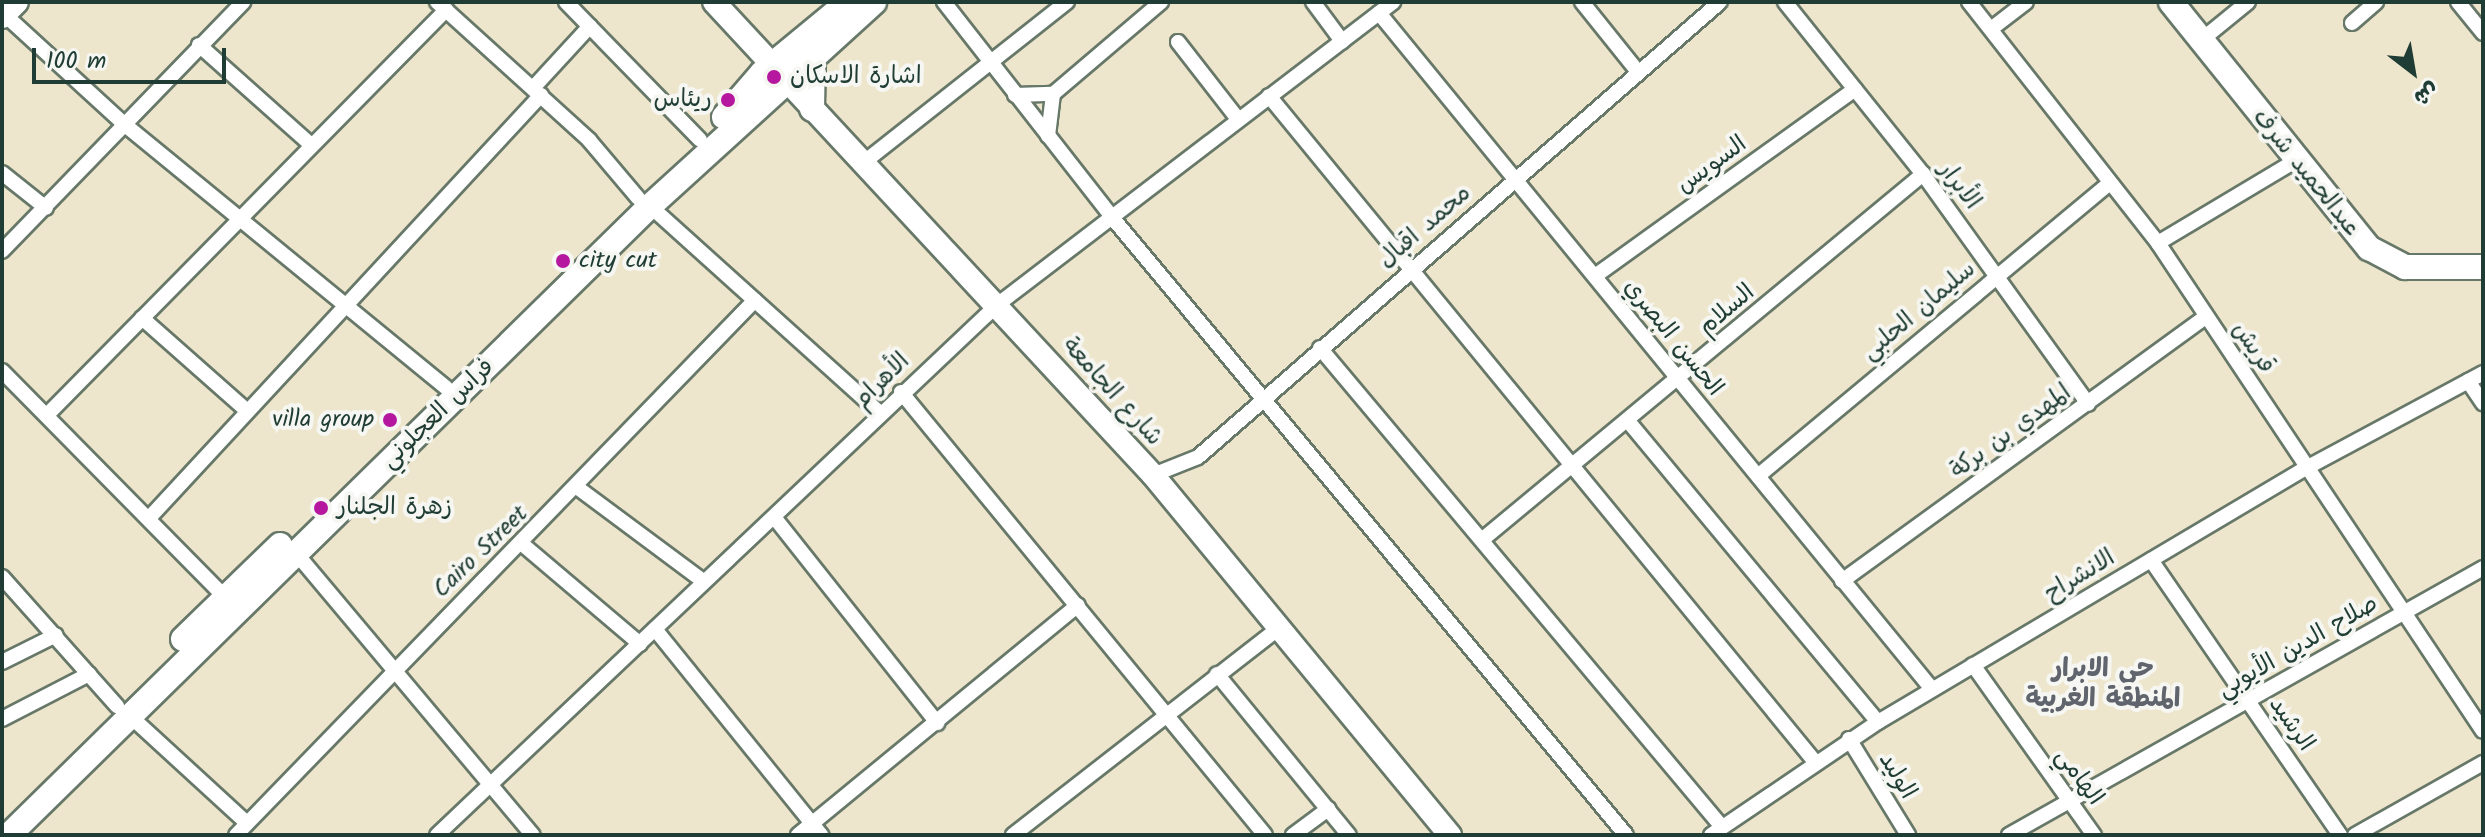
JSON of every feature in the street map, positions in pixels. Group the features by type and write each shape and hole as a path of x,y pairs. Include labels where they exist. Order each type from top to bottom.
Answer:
{"main road":[{"name":"شارع الجامعة","path":"695,2 812,109 1153,475 1450,835"},
{"name":"شارع الجامعة","path":"714,2 773,75"},
{"name":"فراس العجلوني","path":"2,819 296,553 644,202 848,2"},
{"name":"فراس العجلوني","path":"9,835 225,597 644,202 700,140 773,75 813,52 874,2"},
{"name":"عبدالحميد شرف","path":"2171,2 2295,161 2381,257 2405,267 2483,267"},
{"name":"عبدالحميد شرف","path":"2186,2 2371,236 2404,255 2483,253"},
{"path":"812,109 813,52"}],"street":[{"path":"2,251 243,2"},
{"path":"566,2 700,140"},
{"path":"944,2 1111,216 1626,835"},
{"path":"863,163 1067,2"},
{"path":"1015,95 1053,94 1161,2"},
{"path":"1313,2 1342,41"},
{"name":"الأهرام","path":"437,835 774,517 901,392 997,305 1394,2"},
{"path":"1582,2 1638,72"},
{"name":"محمد اقبال","path":"1153,475 1188,464 1720,2"},
{"name":"الأبرار","path":"1785,2 1923,174 2088,404"},
{"name":"قريش","path":"1969,2 2158,243 2483,731"},
{"path":"1991,29 2026,2"},
{"path":"2210,33 2248,2"},
{"path":"2352,23 2376,2"},
{"path":"2458,2 2483,33"},
{"path":"47,415 442,6 537,91 644,202 880,413"},
{"path":"8,11 124,124 346,302 446,388"},
{"name":"الحسن البصري","path":"1379,13 1932,689"},
{"path":"151,516 537,91 590,26"},
{"path":"1178,42 1238,119"},
{"path":"199,45 310,144"},
{"name":"السويس","path":"1595,276 1855,89"},
{"path":"1049,139 1053,94"},
{"path":"1269,96 1575,465 1815,762"},
{"path":"2158,243 2295,161"},
{"path":"2,173 46,208"},
{"name":"السلام","path":"1483,539 1923,174"},
{"name":"سليمان الحلبي","path":"1758,476 1996,274 2110,183"},
{"name":"Cairo Street","path":"236,835 394,668 578,488 755,300"},
{"name":"المهدي بن بركة","path":"1842,581 2206,317"},
{"path":"142,318 246,410"},
{"path":"1320,348 1483,539 1716,831"},
{"path":"2,371 151,516 225,597"},
{"name":"الانشراح","path":"1716,831 1849,739 1932,689 2306,468 2483,373"},
{"path":"2468,381 2483,403"},
{"path":"901,392 1169,714 1265,835"},
{"path":"1628,421 1878,722"},
{"path":"578,488 703,581"},
{"path":"774,517 937,723"},
{"path":"521,543 640,644"},
{"path":"296,553 533,835"},
{"name":"الرشيد","path":"2151,560 2340,835"},
{"name":"صلاح الدين الأيوبي","path":"2009,835 2483,568"},
{"path":"2,577 123,710 247,823"},
{"path":"2,602 18,595"},
{"path":"798,835 816,829 1078,605"},
{"path":"1013,835 1280,627"},
{"path":"655,629 816,829"},
{"path":"2,662 56,635"},
{"name":"الهامي","path":"1973,665 2094,835"},
{"path":"2,719 89,674"},
{"path":"1217,674 1349,835"},
{"name":"الوليد","path":"1849,739 1908,835"},
{"path":"2355,835 2483,763"},
{"path":"1293,835 1328,809"}],"place":[{"name":"اشارة الاسكان","path":"774,77"},
{"name":"ريئاس","path":"728,100"},
{"name":"city cut","path":"563,261"},
{"name":"villa group","path":"390,420"},
{"name":"زهرة الجلنار","path":"321,508"}],"district":[{"name":"حي الابرار المنطقة الغربية","path":"2103,685"}]}
